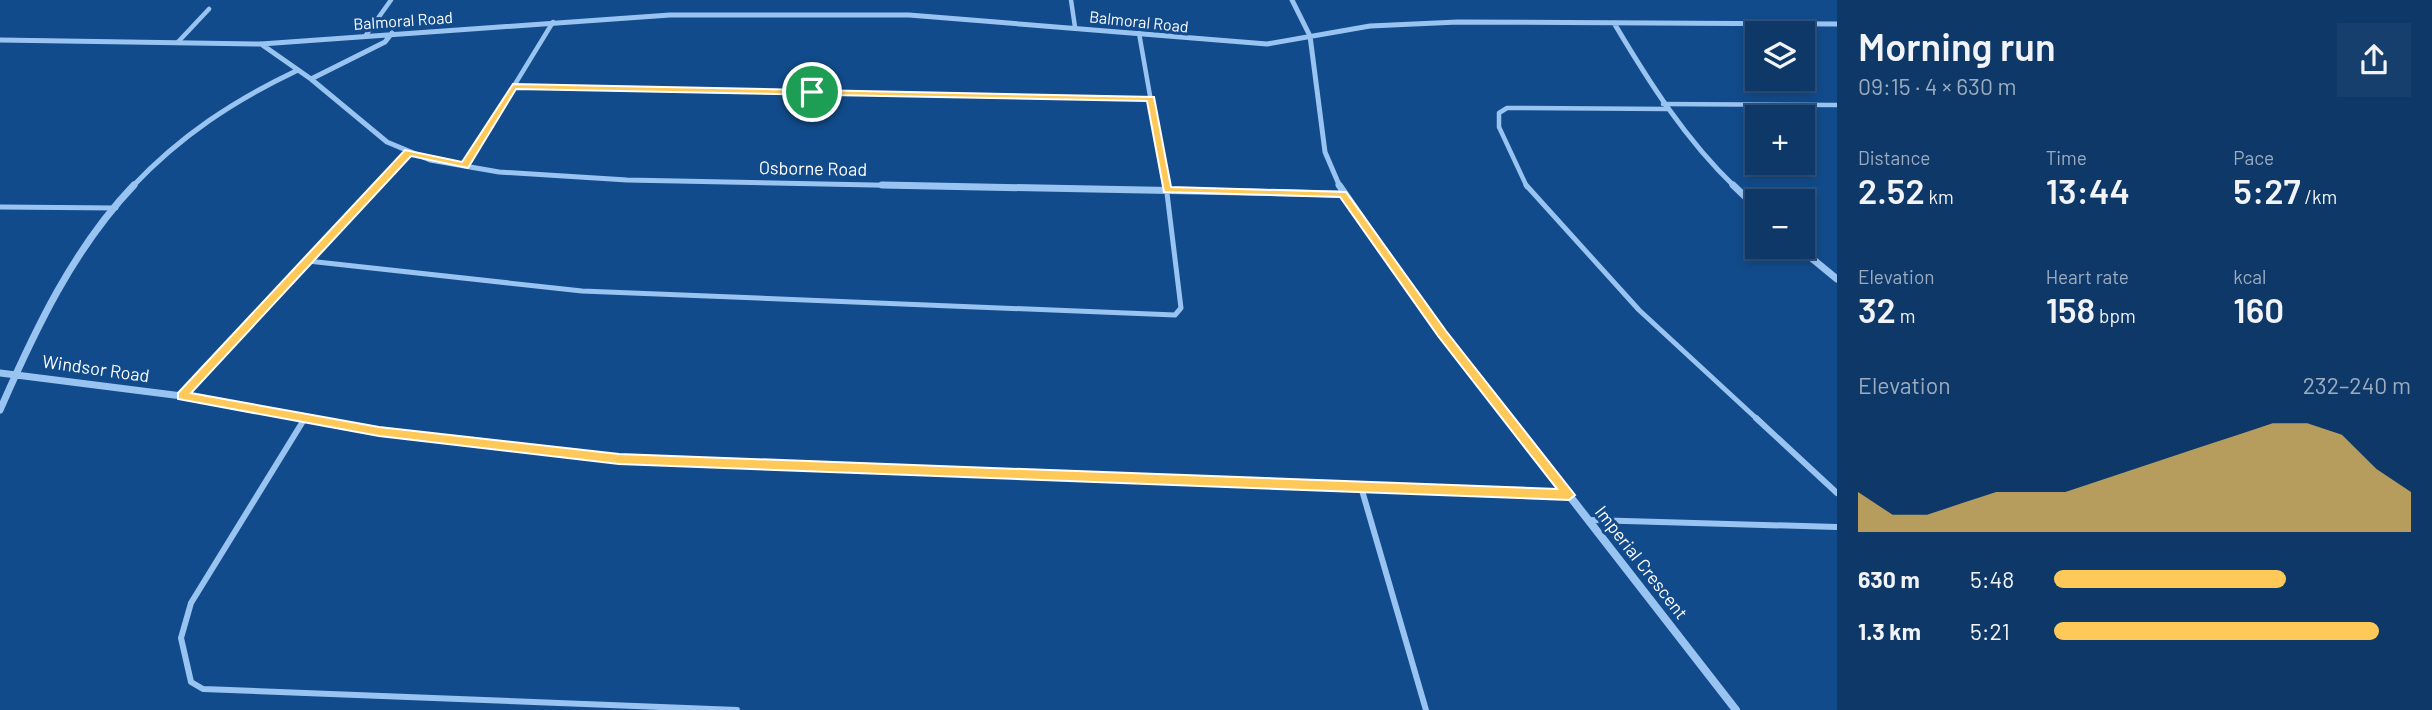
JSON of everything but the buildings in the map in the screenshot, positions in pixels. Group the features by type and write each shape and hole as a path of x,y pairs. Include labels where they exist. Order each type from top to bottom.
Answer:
{"street":[{"name":"Imperial Crescent","path":"1292,0 1310,36 1315,57 1318,117 1325,152 1343,194 1442,333 1591,520 1736,710"},
{"name":"Balmoral Road","path":"0,40 261,44 553,21 670,15 909,15 1267,44 1383,25 1458,22 1837,24"},
{"path":"1615,23 1666,107 1716,169 1745,197"},
{"path":"311,79 385,41 392,33"},
{"name":"Osborne Road","path":"261,44 311,79 387,142 409,152 499,172 627,180 1343,194"},
{"path":"0,410 15,373 52,299 116,208 162,156 188,133 260,88 296,71"},
{"path":"1813,259 1837,279"},
{"name":"Windsor Road","path":"0,373 182,396 379,431 619,459 1569,495"}],"lane":[{"path":"366,35 391,0"},
{"path":"1071,0 1075,27"},
{"path":"178,42 209,9"},
{"path":"465,166 553,21"},
{"path":"308,261 582,290 1164,317 1175,315 1181,308 1167,190 1139,33"},
{"path":"513,87 1151,99"},
{"path":"1837,105 1507,108 1499,113 1499,127 1528,189 1586,255 1639,310 1837,493"},
{"path":"182,396 409,152"},
{"path":"0,207 116,208"},
{"path":"305,418 191,603 181,638 191,682 203,689 737,710"},
{"path":"1361,487 1426,710"},
{"path":"1591,520 1837,527"}],"route":[{"path":"513,87 812,92 1151,99 1167,190 1343,194 1442,333 1569,495 619,459 379,431 182,396 409,152 430,160 465,166 513,87"}]}
